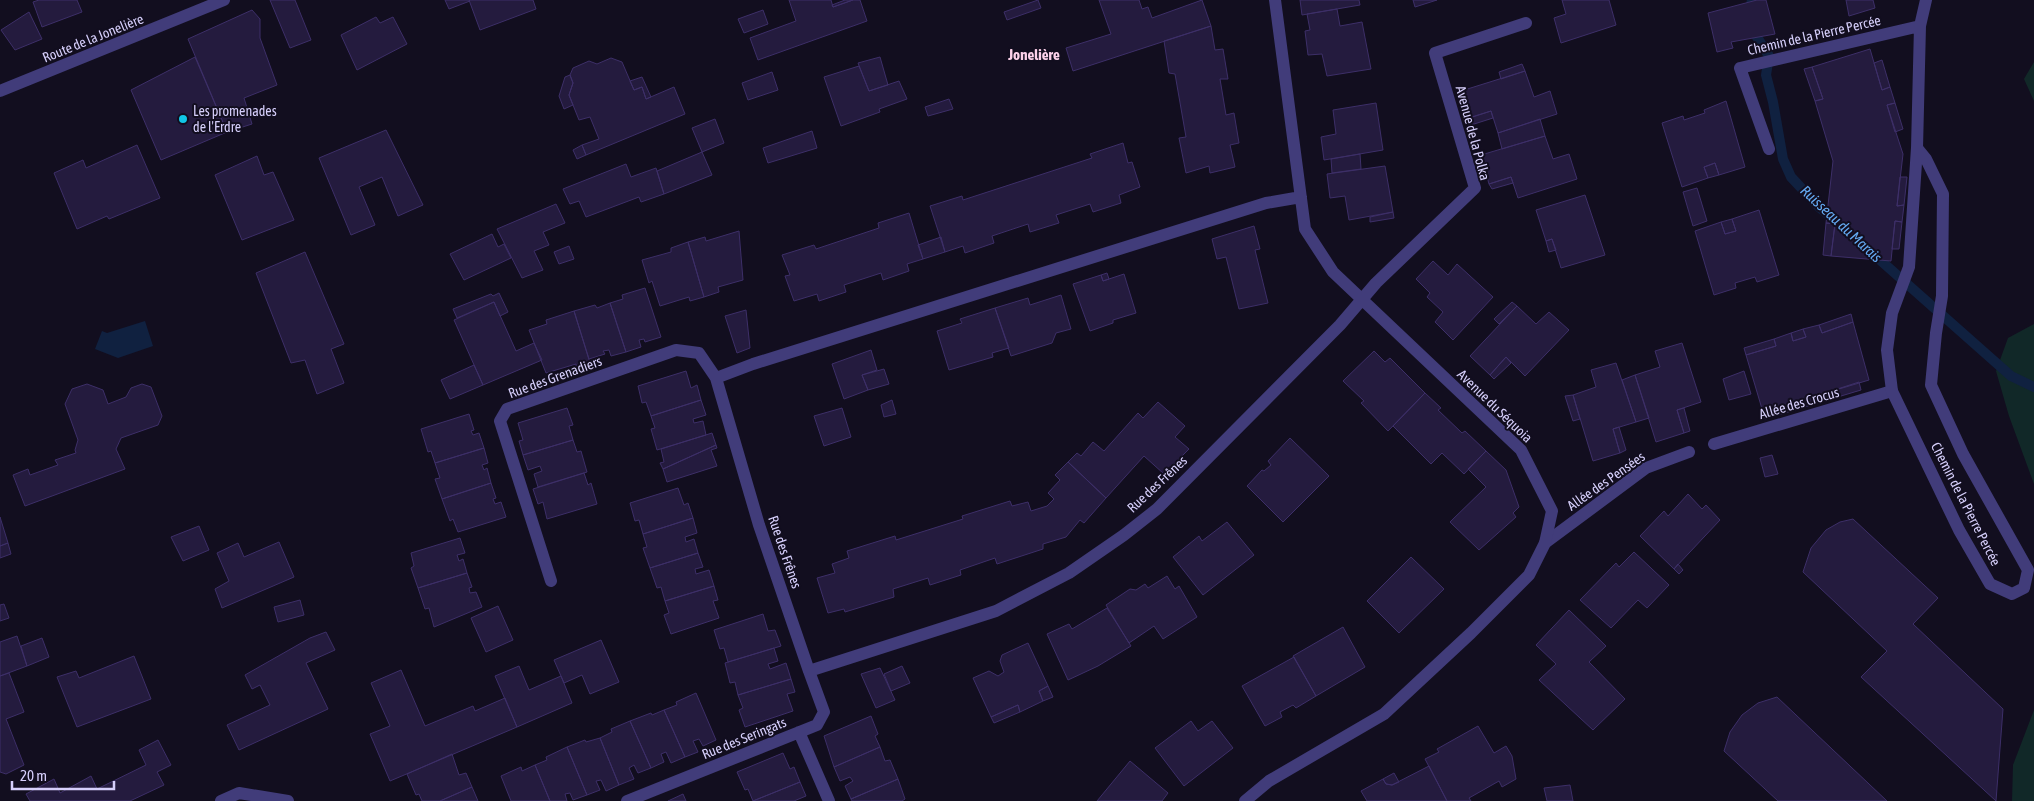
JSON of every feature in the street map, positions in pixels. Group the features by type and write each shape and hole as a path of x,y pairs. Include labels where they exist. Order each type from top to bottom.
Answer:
{"street":[{"name":"Route de la Jonelière","path":"0,91 224,0"},
{"name":"Avenue du Séquoia","path":"1245,801 1269,781 1384,714 1472,633 1529,575 1545,543 1552,511 1521,450 1333,272 1305,230 1276,0"},
{"name":"Chemin de la Pierre Percée","path":"1917,148 1926,159 1943,194 1942,296 1931,385 1963,454 2028,570 2024,588 2012,594 1990,584 1959,530 1892,391 1887,350 1892,313 1909,267 1917,148 1920,26 1926,0"},
{"name":"Avenue de la Polka","path":"1361,300 1475,188 1435,53 1526,23"},
{"name":"Chemin de la Pierre Percée","path":"1769,149 1740,68 1920,26"},
{"path":"716,378 753,364 1247,209 1301,197"},
{"name":"Rue des Frênes","path":"716,378 759,525 809,671 996,611 1069,574 1157,509 1340,325 1361,300"},
{"name":"Rue des Grenadiers","path":"551,581 500,421 507,409 676,350 699,353 716,378"},
{"name":"Allée des Crocus","path":"1714,444 1892,391"},
{"name":"Allée des Pensées","path":"1545,543 1646,468 1689,452"},
{"name":"Rue des Seringats","path":"627,801 817,724 824,712 809,671"},
{"path":"799,732 829,801"},
{"path":"221,801 239,793 288,801"}],"green space":[{"path":"2034,62 2034,101 2024,79"},
{"path":"2034,324 2034,484 2009,416 1996,371 2008,338"},
{"path":"2034,710 2034,801 2012,801 2013,765"}],"water":[{"path":"145,321 153,346 118,358 95,349 102,331 107,333"}],"building":[{"path":"39,0 77,0 82,12 42,27 33,2"},
{"path":"270,0 295,0 311,40 290,48"},
{"path":"445,0 469,0 470,1 449,9"},
{"path":"469,0 533,0 536,9 480,30"},
{"path":"789,0 831,0 833,7 853,0 860,0 867,21 758,60 750,38 796,21"},
{"path":"845,0 853,0 833,7 832,5"},
{"path":"1038,0 1041,8 1007,20 1004,12"},
{"path":"1099,0 1139,0 1142,9 1148,7 1152,18 1202,0 1211,26 1073,71 1066,48 1111,34"},
{"path":"1300,0 1359,0 1360,5 1302,15"},
{"path":"1413,0 1437,0 1415,7"},
{"path":"1562,0 1609,0 1616,25 1561,43 1554,18 1566,14"},
{"path":"1757,0 1766,0 1775,34 1731,42 1733,48 1717,52 1708,13"},
{"path":"1846,0 1873,0 1875,8 1849,16"},
{"path":"1337,9 1340,26 1362,22 1371,69 1327,76 1322,54 1308,55 1305,31 1310,30 1307,14"},
{"path":"252,10 260,19 260,38 277,85 244,98 252,124 227,132 188,39"},
{"path":"763,10 768,24 744,33 738,19"},
{"path":"29,12 42,39 15,50 1,30"},
{"path":"376,17 380,23 393,17 407,44 357,70 341,35"},
{"path":"1211,26 1215,50 1223,49 1228,79 1220,79 1226,115 1234,113 1239,143 1230,145 1235,167 1210,173 1209,166 1186,173 1179,138 1186,137 1175,74 1169,73 1164,41"},
{"path":"1870,49 1882,90 1890,87 1895,103 1887,105 1903,154 1897,206 1904,205 1902,222 1895,221 1891,261 1831,256 1835,224 1826,223 1833,161 1815,101 1823,99 1812,67"},
{"name":"Les promenades de l'Erdre","path":"195,57 227,132 161,160 131,90"},
{"path":"880,57 888,85 869,91 858,63"},
{"path":"611,58 622,62 634,90 642,87 646,99 674,87 685,114 586,155 582,145 599,139 590,117 579,120 569,95 573,83 570,75 573,68 589,61 597,64"},
{"path":"1882,60 1890,87 1882,90 1874,63"},
{"path":"1522,64 1525,71 1501,79 1499,72"},
{"path":"859,66 869,91 899,81 907,99 879,109 880,112 841,126 824,77"},
{"path":"1812,67 1823,99 1815,101 1804,69"},
{"path":"1525,71 1534,97 1550,91 1557,114 1498,133 1491,111 1469,118 1461,91"},
{"path":"772,72 778,90 748,100 742,83"},
{"path":"570,75 573,83 569,95 573,105 564,109 559,96 565,77"},
{"path":"642,77 651,97 646,99 642,87 634,90 630,81"},
{"path":"949,99 953,109 928,116 925,107"},
{"path":"1726,101 1745,167 1719,175 1715,163 1704,167 1708,178 1682,187 1662,123 1683,116 1684,120 1705,113 1704,110"},
{"path":"1376,103 1383,150 1324,160 1321,137 1336,134 1333,110"},
{"path":"1895,103 1903,129 1895,132 1887,105"},
{"path":"1491,111 1493,118 1471,125 1469,118"},
{"path":"715,119 724,143 702,152 692,128"},
{"path":"1540,119 1545,136 1502,149 1498,133"},
{"path":"386,130 423,205 398,216 382,177 359,187 375,225 351,235 319,158"},
{"path":"812,131 817,148 768,163 763,148"},
{"path":"1545,136 1553,159 1569,154 1577,179 1518,198 1511,177 1489,184 1481,155"},
{"path":"1123,143 1128,163 1132,162 1140,187 1119,195 1121,203 1093,212 1090,204 1056,215 1059,223 1030,232 1028,224 992,236 994,243 965,253 963,246 945,252 930,206 962,196 963,200 1092,158 1090,154"},
{"path":"137,145 160,198 109,219 107,216 77,229 54,173 83,160 86,168"},
{"path":"582,145 586,155 577,159 573,150"},
{"path":"702,152 712,175 664,194 657,171"},
{"path":"1360,154 1361,169 1332,173 1331,159"},
{"path":"257,156 264,175 273,172 294,220 242,240 215,175"},
{"path":"1715,163 1719,175 1708,178 1704,167"},
{"path":"626,164 631,177 656,168 664,194 641,202 639,197 586,217 579,201 570,204 563,189"},
{"path":"1385,166 1393,212 1349,220 1345,196 1330,198 1327,174"},
{"path":"1511,177 1513,183 1492,189 1489,184"},
{"path":"1900,177 1907,177 1904,205 1897,206"},
{"path":"1697,188 1707,221 1693,226 1683,192"},
{"path":"1585,195 1605,255 1561,268 1552,239 1546,241 1536,210"},
{"path":"556,204 565,223 543,232 549,245 534,251 543,270 522,278 497,229"},
{"path":"1759,210 1779,275 1757,282 1755,277 1735,283 1736,288 1714,295 1695,231 1721,222 1725,234 1736,231 1732,219"},
{"path":"1393,212 1394,218 1370,222 1370,217"},
{"path":"909,213 923,259 907,264 909,271 883,280 881,273 844,285 846,292 819,301 817,294 794,301 785,276 790,275 782,255 814,245 816,249 879,228 878,223"},
{"path":"1732,219 1736,231 1725,234 1721,222"},
{"path":"1895,221 1902,222 1899,249 1892,249"},
{"path":"1826,223 1835,224 1831,256 1823,255"},
{"path":"1254,226 1260,249 1255,250 1268,303 1239,309 1226,257 1217,259 1212,239"},
{"path":"739,231 743,280 718,287 719,292 704,297 688,242 705,237 706,241"},
{"path":"492,234 498,247 504,244 511,258 464,280 450,254"},
{"path":"941,237 945,252 923,259 918,245"},
{"path":"1552,239 1556,250 1549,252 1546,241"},
{"path":"688,242 704,297 690,301 689,297 660,306 652,281 649,283 642,260 671,252 671,248"},
{"path":"569,246 574,259 559,264 554,252"},
{"path":"305,252 344,344 331,349 344,383 317,394 305,360 291,363 256,273"},
{"path":"1433,261 1448,275 1457,264 1493,297 1453,340 1435,322 1443,312 1427,297 1430,293 1416,279"},
{"path":"1107,273 1109,279 1103,281 1101,275"},
{"path":"1124,274 1136,313 1113,320 1113,323 1090,331 1073,284 1101,275 1103,281"},
{"path":"645,288 661,337 645,342 644,339 639,340 641,347 626,352 610,303 623,299 622,295"},
{"path":"499,293 508,312 500,316 494,302 457,318 453,309 491,294 493,296"},
{"path":"1061,295 1071,329 1056,333 1052,343 1011,356 995,308 1028,298 1030,305"},
{"path":"494,302 516,351 534,343 542,360 483,385 454,320"},
{"path":"1512,302 1517,306 1499,324 1494,319"},
{"path":"610,303 626,352 611,356 609,350 603,351 605,354 589,359 574,311 595,305 597,308"},
{"path":"1517,306 1536,324 1549,312 1569,330 1525,376 1506,357 1490,375 1470,356"},
{"path":"995,308 1009,348 992,353 993,357 949,370 937,331 962,323 960,319"},
{"path":"746,310 750,348 737,353 725,316"},
{"path":"574,311 590,363 576,367 576,364 546,373 529,330 547,324 546,320"},
{"path":"1851,314 1853,322 1822,333 1819,325"},
{"path":"1853,322 1869,380 1819,395 1821,402 1765,419 1746,355 1776,346 1774,339 1791,333 1793,341 1806,337 1803,329 1819,325 1822,333"},
{"path":"1803,329 1806,337 1793,341 1791,333"},
{"path":"1774,339 1776,346 1746,355 1744,348"},
{"path":"1682,343 1701,402 1677,410 1684,433 1656,442 1635,375 1660,367 1655,351"},
{"path":"871,350 877,370 862,375 868,390 844,399 832,364"},
{"path":"1374,351 1385,362 1390,358 1425,393 1388,431 1361,403 1364,401 1343,381"},
{"path":"1506,357 1511,363 1494,379 1490,375"},
{"path":"1616,363 1636,422 1613,429 1620,453 1593,461 1573,395 1596,387 1591,370"},
{"path":"474,365 483,385 450,399 441,380"},
{"path":"884,369 889,384 868,390 862,375"},
{"path":"686,371 691,388 697,385 701,400 651,416 646,402 642,403 638,386"},
{"path":"1744,371 1751,394 1729,400 1723,379"},
{"path":"1635,375 1649,418 1636,422 1622,380"},
{"path":"1859,382 1861,390 1821,402 1819,395"},
{"path":"87,384 103,390 108,404 126,397 131,388 142,384 151,387 162,416 158,425 121,438 116,449 125,469 25,506 13,475 28,469 30,475 58,465 55,460 76,453 78,440 65,404 72,389"},
{"path":"1425,393 1441,408 1438,410 1462,433 1465,431 1486,451 1464,474 1442,453 1431,464 1393,426"},
{"path":"1573,395 1580,419 1573,421 1565,396"},
{"path":"701,400 706,415 693,419 694,423 703,421 706,435 657,450 651,429 655,428 651,416"},
{"path":"892,400 896,414 884,417 881,405"},
{"path":"1158,402 1185,426 1175,437 1189,449 1164,474 1144,456 1106,498 1068,462 1077,453 1081,456 1093,442 1104,451 1138,413 1143,418"},
{"path":"567,408 573,425 569,426 573,440 523,455 519,441 523,440 518,423"},
{"path":"842,408 851,437 824,446 814,416"},
{"path":"1684,408 1690,431 1684,433 1677,410"},
{"path":"469,414 474,430 471,431 473,435 479,433 484,448 435,463 431,451 428,452 421,429"},
{"path":"1619,427 1626,450 1620,453 1613,429"},
{"path":"712,433 716,445 663,469 660,463 664,462 661,449"},
{"path":"1290,438 1329,476 1283,522 1247,486 1262,470 1264,471 1271,465 1268,461"},
{"path":"573,440 577,452 581,451 587,472 538,487 534,474 542,471 540,466 528,470 523,455"},
{"path":"716,445 717,448 711,450 717,466 667,482 663,469"},
{"path":"484,448 488,463 482,465 484,470 487,468 491,483 442,499 435,479 440,478 435,463"},
{"path":"1486,451 1506,470 1519,507 1513,513 1516,517 1479,550 1450,522 1486,487 1468,469"},
{"path":"1772,455 1778,474 1765,477 1760,458"},
{"path":"1068,462 1106,498 1084,523 1080,520 1066,537 1043,544 1043,549 997,564 995,558 960,570 961,575 930,585 928,578 893,589 894,597 845,612 844,609 828,613 817,578 835,573 832,564 849,558 847,551 895,536 896,540 963,519 962,516 1010,501 1012,506 1028,502 1031,511 1047,506 1054,499 1048,493 1060,480 1055,475"},
{"path":"584,473 588,485 591,483 597,504 547,519 543,502 538,504 533,489"},
{"path":"491,483 496,498 493,499 495,504 501,502 506,517 458,532 453,519 450,521 442,499"},
{"path":"678,488 684,505 688,503 693,518 643,534 639,520 635,521 630,503"},
{"path":"1688,494 1702,509 1706,505 1720,520 1674,569 1640,536 1664,511 1668,516"},
{"path":"0,517 8,543 0,546"},
{"path":"693,518 697,533 685,537 686,542 694,539 698,553 650,568 643,548 647,547 643,534"},
{"path":"1853,519 1938,598 1913,624 2003,709 1996,801 1861,677 1887,651 1803,572 1811,548 1826,530 1840,522"},
{"path":"1227,522 1254,555 1203,595 1173,557 1199,536 1202,541"},
{"path":"199,526 209,550 183,561 171,537"},
{"path":"460,538 465,553 457,555 459,561 463,559 467,573 418,588 411,568 414,566 411,553"},
{"path":"279,542 294,577 222,608 215,589 229,581 217,553 238,543 244,557"},
{"path":"8,543 11,554 0,558 0,546"},
{"path":"1634,552 1669,585 1647,608 1638,600 1611,628 1580,600 1616,563 1619,567"},
{"path":"698,553 703,567 695,569 696,574 709,570 714,586 665,601 661,587 657,588 650,568"},
{"path":"1411,557 1444,589 1399,633 1367,601"},
{"path":"1678,564 1683,570 1679,574 1674,569"},
{"path":"467,573 472,587 469,588 470,593 476,592 482,607 434,627 429,608 425,609 418,588"},
{"path":"1167,576 1175,589 1179,586 1197,617 1163,639 1154,626 1129,643 1106,605 1130,589 1136,590 1145,584 1148,588"},
{"path":"714,586 718,600 713,601 719,618 671,634 664,615 669,613 665,601"},
{"path":"300,600 304,615 278,622 274,607"},
{"path":"4,604 9,618 0,621 0,605"},
{"path":"498,606 513,640 486,652 471,618"},
{"path":"1107,608 1131,646 1098,666 1068,680 1047,634 1069,624 1072,629"},
{"path":"1569,610 1606,646 1589,662 1625,699 1593,730 1539,680 1556,664 1536,645"},
{"path":"763,614 768,631 775,630 781,646 728,662 724,648 720,649 714,630"},
{"path":"1343,627 1365,667 1316,696 1293,656"},
{"path":"326,632 335,650 306,663 328,709 239,750 227,725 270,705 260,685 252,689 245,675 310,638"},
{"path":"17,636 27,666 0,676 0,642"},
{"path":"42,638 49,657 27,666 21,646"},
{"path":"601,640 619,682 590,694 582,675 564,683 554,660"},
{"path":"1028,643 1048,686 1039,691 1043,701 1020,712 1018,705 991,717 973,678 989,671 998,676 1004,672 1000,661 1002,655"},
{"path":"774,648 778,661 768,664 770,669 786,663 791,679 738,695 735,682 730,683 725,663"},
{"path":"134,656 151,699 77,727 57,677 76,671 79,678"},
{"path":"1294,657 1316,696 1296,708 1293,705 1280,712 1282,717 1265,726 1242,686"},
{"path":"519,666 529,690 561,676 572,703 517,727 495,676"},
{"path":"902,666 910,683 891,691 884,674"},
{"path":"880,668 895,700 876,708 861,674"},
{"path":"401,670 425,726 473,706 475,711 505,698 517,727 390,781 370,734 390,726 371,683"},
{"path":"9,673 24,712 6,719 24,765 6,774 0,772 0,676"},
{"path":"791,679 795,692 787,694 793,711 745,727 739,710 743,708 738,695"},
{"path":"1048,686 1053,697 1043,701 1039,691"},
{"path":"696,693 716,740 703,746 699,739 693,741 698,752 685,757 664,710 677,705 676,702"},
{"path":"1777,697 1887,801 1778,801 1724,751 1730,732 1742,715 1758,703"},
{"path":"1018,705 1020,712 994,723 991,717"},
{"path":"664,710 685,757 671,763 666,752 661,754 664,762 651,768 630,721"},
{"path":"871,716 878,734 875,736 880,747 834,767 824,736"},
{"path":"630,721 651,768 638,773 634,765 629,768 634,779 619,785 600,738 612,732 611,729"},
{"path":"1191,721 1198,731 1212,721 1233,748 1184,786 1155,748"},
{"path":"1478,726 1494,753 1506,746 1512,756 1516,779 1502,787 1499,781 1469,798 1471,801 1447,801 1425,759 1439,752 1437,749"},
{"path":"600,738 619,785 606,791 601,780 596,781 600,790 587,795 567,747 585,740 586,742"},
{"path":"158,740 171,765 157,772 164,785 130,801 30,801 26,794 54,779 60,793 91,776 97,789 146,765 139,750"},
{"path":"567,747 587,795 573,800 570,793 565,794 567,801 550,801 535,765 547,760 546,757"},
{"path":"880,747 885,761 890,760 898,779 851,799 845,786 853,781 850,777 840,781 834,767"},
{"path":"783,753 790,769 794,767 800,782 753,801 748,789 745,790 737,772"},
{"path":"452,754 459,775 466,773 472,787 440,801 422,801 419,794 416,795 407,774"},
{"path":"1130,761 1168,793 1162,801 1097,801"},
{"path":"535,765 550,801 511,801 501,776 521,767 522,771"},
{"path":"1429,766 1447,801 1367,801 1361,791 1383,779 1386,784 1392,785"},
{"path":"1394,773 1399,782 1392,785 1386,784 1383,779"},
{"path":"898,779 905,799 902,801 852,801 851,799"},
{"path":"800,782 806,796 794,801 753,801"},
{"path":"1570,785 1573,801 1547,801 1544,788"},
{"path":"472,787 478,801 440,801"},
{"path":"683,794 686,801 668,801"}],"waterway":[{"name":"Ruisseau du Marais","path":"1752,0 1749,14 1755,34 1769,56 1766,75 1773,102 1783,159 1791,177 1820,208 1838,223"},
{"name":"Ruisseau du Marais","path":"1871,252 2011,376 2034,387"}],"place":[{"name":"Les promenades de l'Erdre","path":"183,119"}],"district":[{"name":"Jonelière","path":"1034,55"}]}
